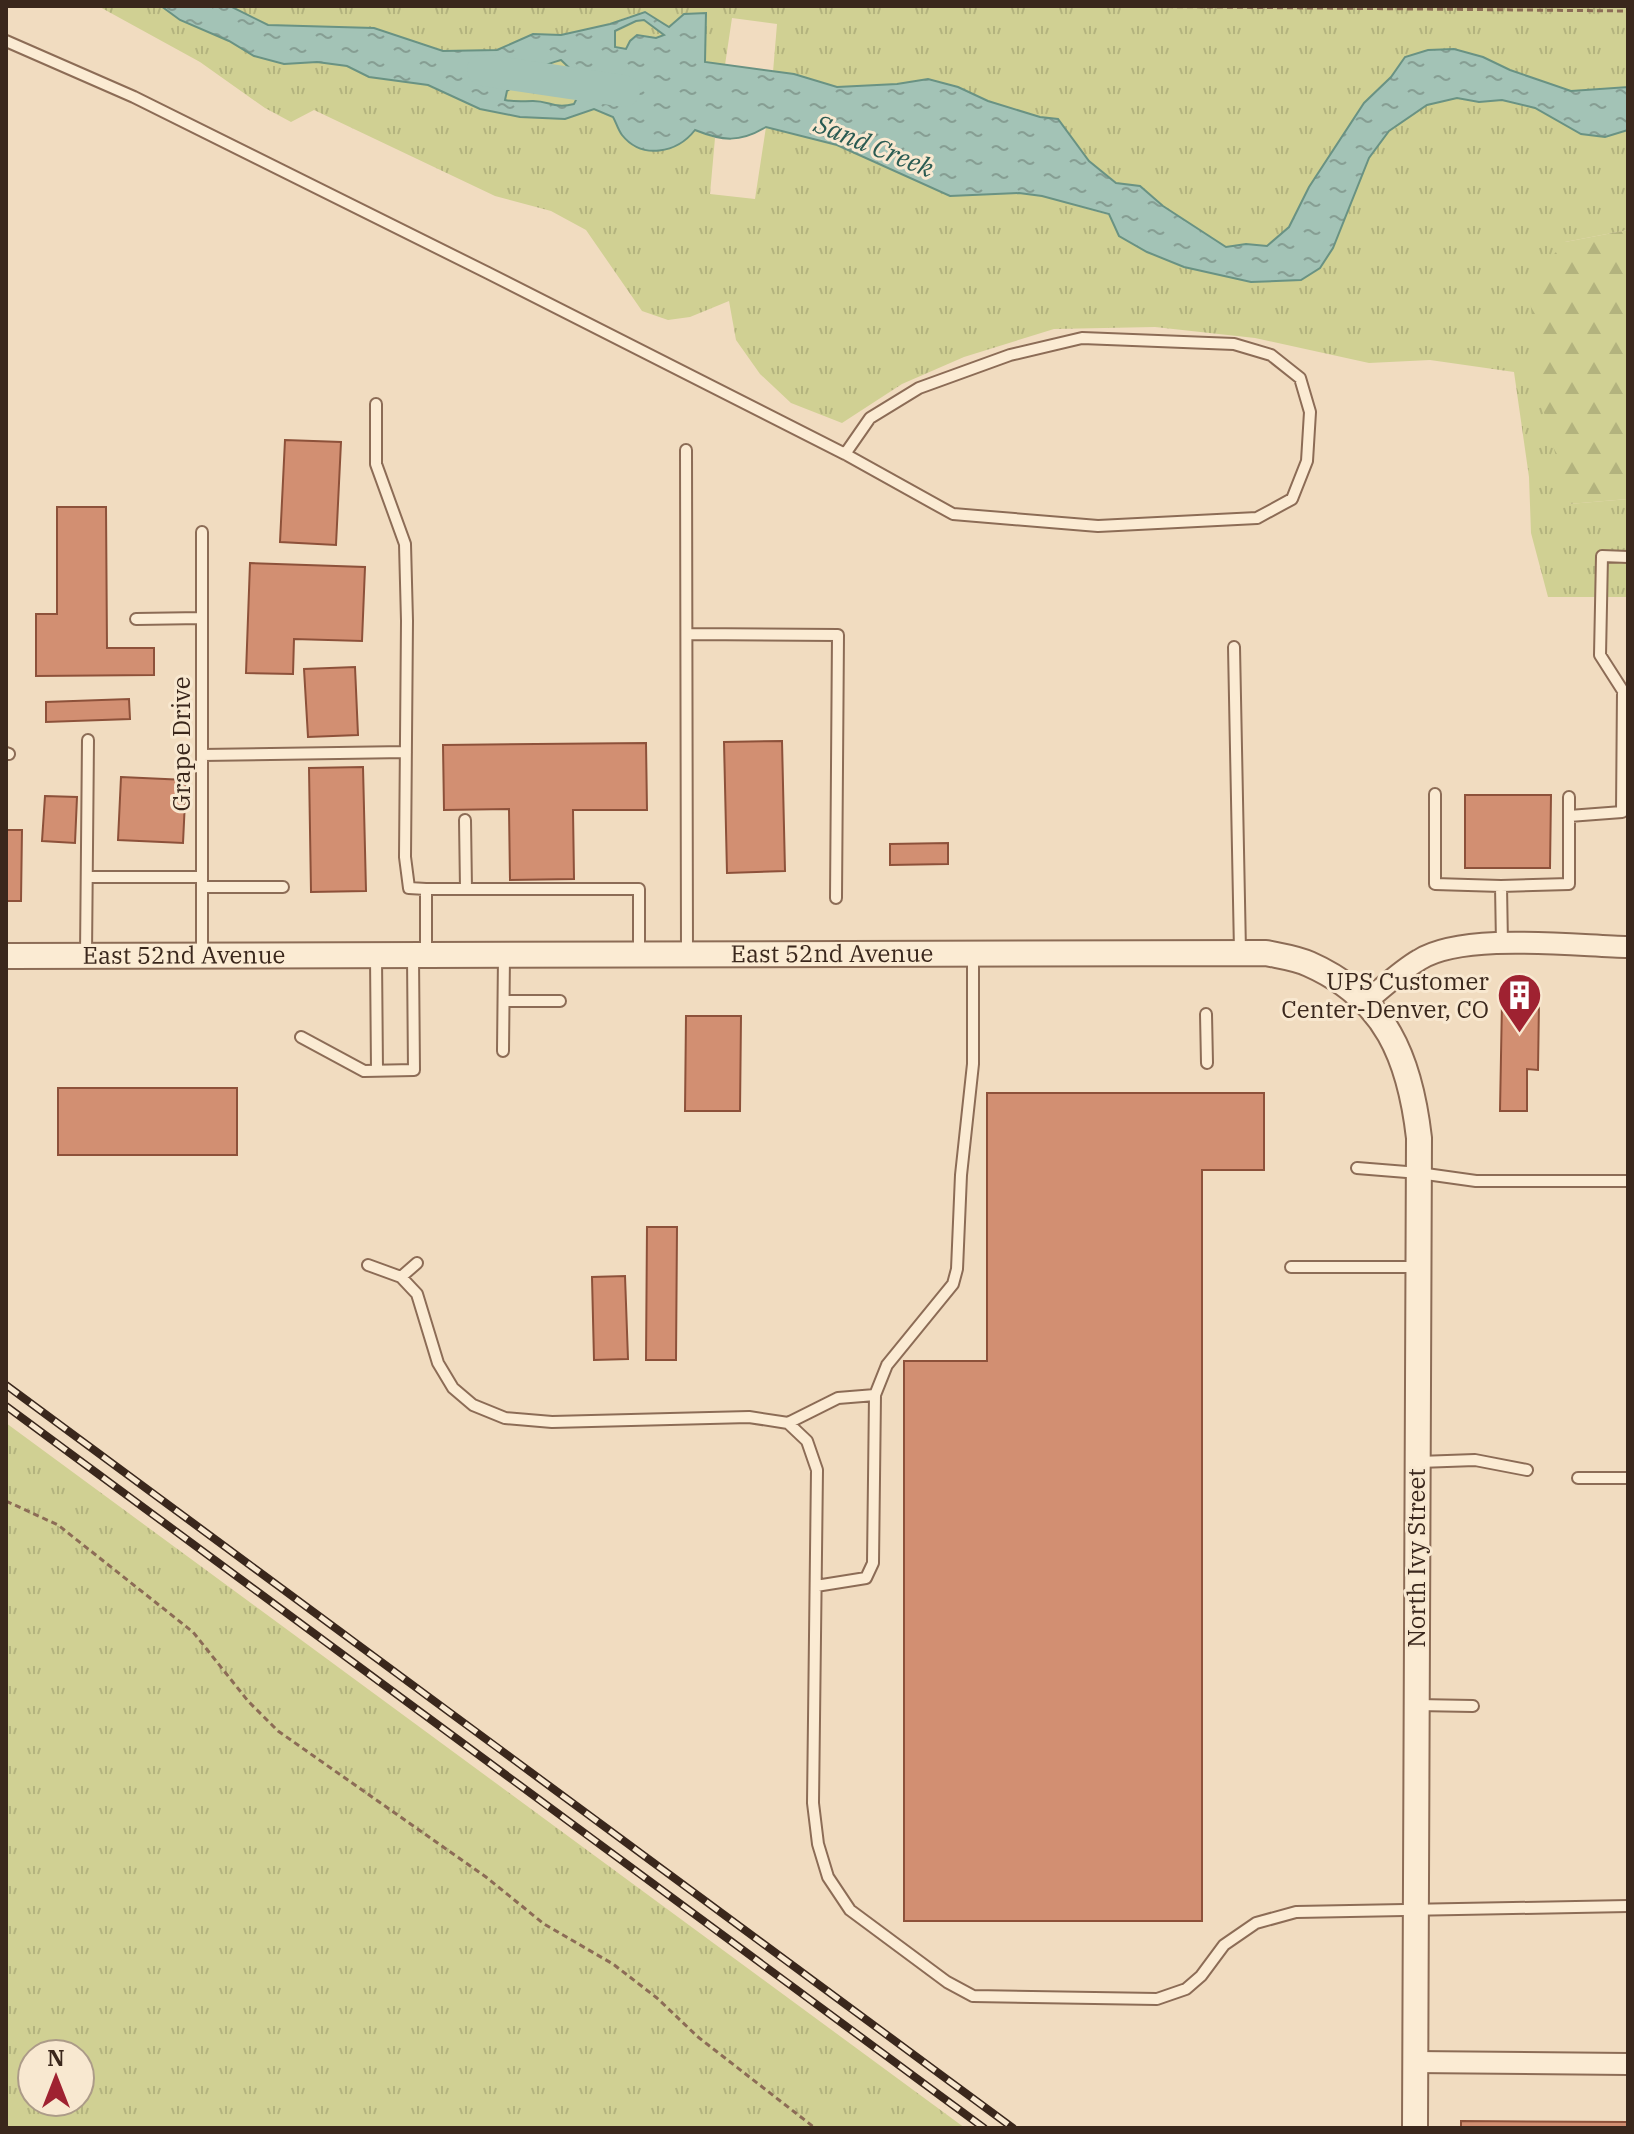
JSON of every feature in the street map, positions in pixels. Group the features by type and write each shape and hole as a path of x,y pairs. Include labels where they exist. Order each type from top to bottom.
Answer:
{"street":[{"path":"1365,1002 1419,959 1461,946 1628,947"},
{"name":"East 52nd Avenue","path":"6,956 1266,953 1306,962 1337,979 1365,1002"},
{"name":"North Ivy Street","path":"1365,1002 1388,1030 1402,1056 1414,1096 1419,1138 1415,2128"},
{"path":"1414,2062 1628,2064"}],"lane":[{"path":"6,41 134,97 845,454 953,514 1098,526 1257,518 1292,499 1307,461 1310,412 1300,378 1271,355 1234,344 1082,338 1010,355 919,388 870,418 845,454"},
{"path":"376,404 376,464 405,544 405,857 409,888 639,889 639,954"},
{"path":"686,450 687,954"},
{"name":"Grape Drive","path":"202,532 202,955"},
{"path":"1569,816 1622,812 1625,691 1600,655 1602,556 1628,557"},
{"path":"136,619 202,618"},
{"path":"687,634 838,635 836,898"},
{"path":"1234,647 1240,953"},
{"path":"86,956 88,740"},
{"path":"202,755 406,752"},
{"path":"1435,794 1435,884 1501,886 1569,884 1569,797"},
{"path":"465,820 466,889"},
{"path":"87,877 283,887"},
{"path":"1501,886 1502,944"},
{"path":"301,1037 364,1071 414,1070 419,955 426,889"},
{"path":"503,1051 504,954"},
{"path":"816,1586 866,1578 873,1563 875,1395 887,1365 953,1284 957,1269 961,1175 973,1064 973,954"},
{"path":"376,955 377,1070"},
{"path":"504,1001 560,1001"},
{"path":"1206,1014 1207,1063"},
{"path":"1357,1168 1476,1181 1628,1181"},
{"path":"401,1277 417,1263"},
{"path":"368,1265 401,1277 417,1294 438,1363 453,1388 473,1405 505,1418 618,1422 749,1417 788,1423 807,1441 817,1470 813,1803 818,1844 828,1877 850,1910 947,1982 973,1996 1157,1999 1186,1989 1201,1976 1224,1945 1256,1923 1296,1912 1628,1906"},
{"path":"1291,1267 1418,1267"},
{"path":"788,1423 838,1398 875,1395"},
{"path":"1417,1462 1475,1460 1527,1470"},
{"path":"1578,1478 1628,1478"},
{"path":"1417,1705 1473,1706"}],"path":[{"path":"1107,6 1628,11"},
{"path":"6,1501 58,1525 171,1613 193,1632 248,1701 278,1731 486,1877 544,1924 613,1964 730,2063 815,2128"}],"green space":[{"path":"98,6 161,6 180,20 229,41 254,56 284,64 317,62 347,66 369,77 428,85 480,109 520,117 565,119 594,109 613,117 623,136 695,130 715,138 710,194 755,199 766,127 837,145 950,196 1019,193 1042,196 1109,215 1119,236 1147,252 1184,267 1251,282 1333,248 1369,158 1389,131 1427,105 1457,98 1479,102 1502,100 1535,108 1582,134 1605,137 1628,130 1628,230 1565,242 1569,504 1628,499 1628,597 1548,597 1531,533 1529,477 1514,372 1430,360 1369,363 1255,338 1155,327 1054,329 964,357 902,384 842,423 791,403 760,374 736,340 729,301 690,317 668,320 642,311 586,230 551,211 495,196 314,110 291,122 265,108 200,62"},
{"path":"230,6 1628,6 1628,87 1571,91 1483,57 1405,57 1391,77 1364,103 1309,187 1289,227 1267,246 1246,244 1226,247 1163,206 1140,186 1117,183 1089,161 1058,119 1040,117 988,101 958,87 928,79 837,87 794,74 773,72 777,24 732,18 725,65 705,62 706,14 673,23 669,27 630,16 610,24 561,35 533,34 497,50 443,51 374,28 268,25"},
{"path":"644,20 665,35 626,49 615,47 615,32"},
{"path":"561,60 581,79 580,92 574,104 505,100 507,91 521,83 532,70"},
{"path":"1628,230 1628,499 1569,504 1543,409 1528,283 1565,242"},
{"path":"6,1423 965,2128 6,2128"}],"water":[{"path":"161,6 230,6 268,25 374,28 443,51 497,50 533,34 561,35 645,12 669,27 684,14 706,13 705,62 794,74 837,87 928,79 1040,117 1058,119 1089,161 1116,183 1140,186 1163,206 1226,247 1246,244 1267,246 1289,227 1309,187 1364,103 1391,77 1405,57 1428,50 1454,49 1483,57 1571,91 1628,87 1628,130 1605,137 1581,134 1535,108 1502,100 1479,102 1457,98 1427,105 1389,131 1369,158 1333,248 1320,268 1301,280 1251,282 1184,267 1147,252 1119,236 1109,214 1019,193 950,196 837,145 766,127 748,136 731,139 695,130 679,144 649,150 630,143 613,117 594,109 565,119 520,117 480,109 428,85 369,77 347,66 317,62 284,64 254,56 229,41 180,20","holes":["644,20 664,35 656,38 637,35 626,49 615,47 615,31","561,60 581,79 580,92 574,104 562,106 539,101 505,100 507,91 532,73"]}],"building":[{"path":"285,440 341,442 336,545 280,542"},
{"path":"57,507 106,507 107,648 154,648 154,675 36,676 36,614 57,614"},
{"path":"250,563 365,567 362,641 294,639 293,674 246,673"},
{"path":"355,667 358,735 308,737 304,669"},
{"path":"129,699 130,719 46,722 46,702"},
{"path":"782,741 785,871 727,873 724,742"},
{"path":"646,743 647,810 573,810 574,879 510,880 509,809 444,810 443,745"},
{"path":"363,767 366,891 311,892 309,768"},
{"path":"121,777 186,780 183,843 118,840"},
{"path":"1465,795 1551,795 1550,868 1465,868"},
{"path":"45,796 77,797 75,843 42,841"},
{"path":"6,830 22,830 21,901 6,901"},
{"path":"948,843 948,864 890,865 890,844"},
{"name":"UPS Customer Center-Denver, CO","path":"1502,1001 1539,1002 1538,1070 1527,1069 1527,1111 1500,1111"},
{"path":"686,1016 741,1016 740,1111 685,1111"},
{"path":"58,1088 237,1088 237,1155 58,1155"},
{"path":"987,1093 1264,1093 1264,1170 1202,1170 1202,1921 904,1921 904,1361 987,1361"},
{"path":"647,1227 677,1227 676,1360 646,1360"},
{"path":"625,1276 628,1359 594,1360 592,1277"},
{"path":"1461,2121 1628,2122 1628,2128 1461,2128"}],"waterway":[{"name":"Sand Creek","path":"483,70 624,91"}],"railway":[{"path":"6,1385 1013,2128"},
{"path":"6,1406 984,2128"}],"place":[{"name":"UPS Customer Center-Denver, CO","path":"1520,1035"}]}
